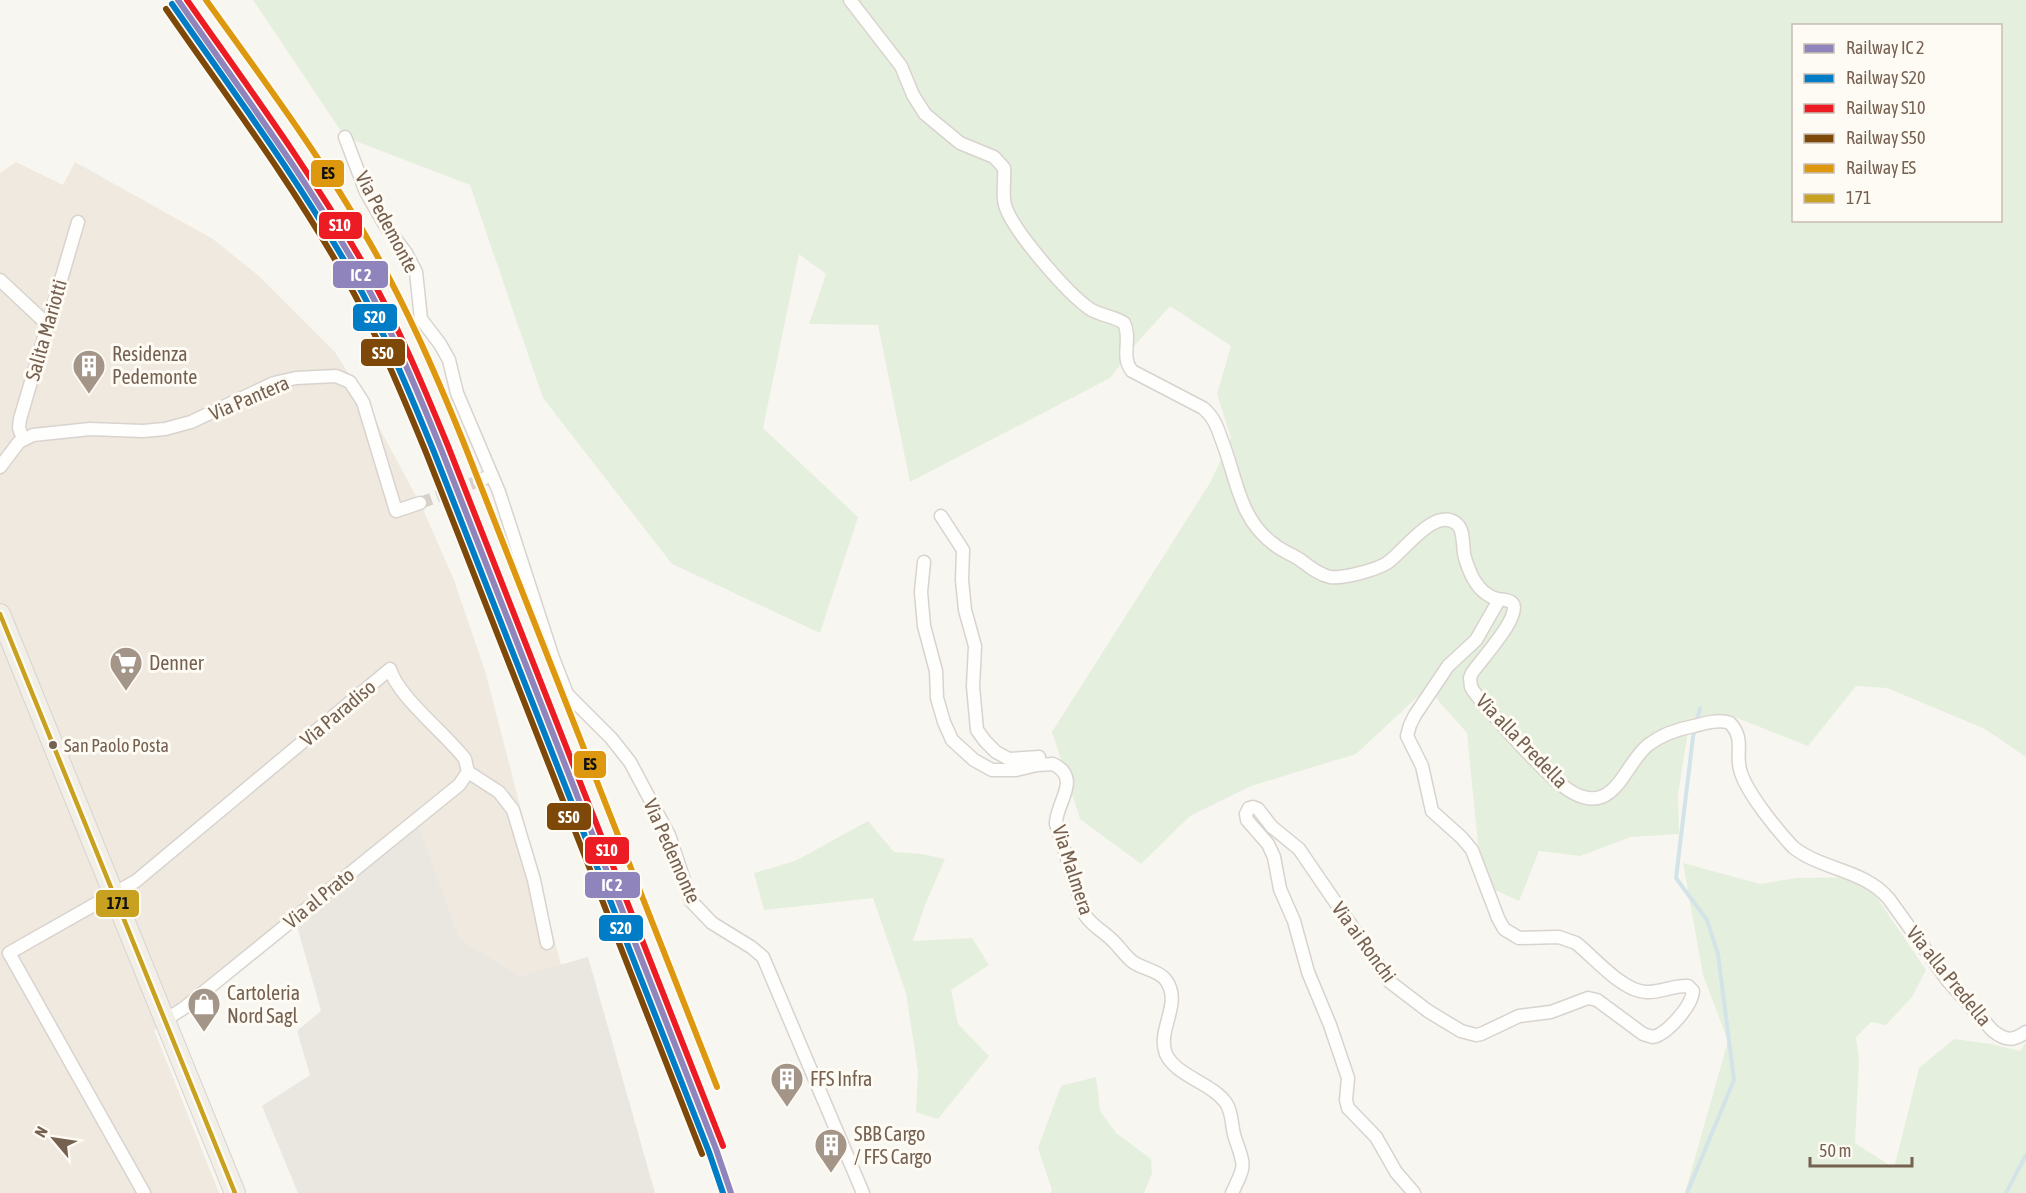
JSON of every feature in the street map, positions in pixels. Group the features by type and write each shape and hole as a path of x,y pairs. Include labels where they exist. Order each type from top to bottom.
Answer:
{"main road":[{"path":"0,614 9,649 114,893 235,1193"}],"street":[{"name":"Via alla Predella","path":"850,0 901,66 913,95 925,114 960,143 994,157 1002,164 1006,208 1016,226 1048,267 1088,307 1124,323 1127,332 1126,361 1132,371 1203,408 1212,416 1228,457 1237,493 1246,513 1265,538 1314,571 1335,577 1384,565 1430,525 1450,520 1456,523 1460,528 1465,559 1475,582 1487,594 1514,604 1514,615 1472,673 1471,687 1520,745 1560,784 1569,791 1588,798 1603,795 1616,786 1637,756 1659,738 1680,729 1703,724 1721,721 1730,723 1739,739 1739,764 1745,782 1792,847 1802,855 1853,873 1879,889 1889,898 1948,981 1993,1031 2010,1040 2026,1032"},
{"name":"Via Pedemonte","path":"345,136 366,192 416,272 421,319 449,360 457,393 485,478 505,510 567,694 611,738 630,762 669,835 691,902 712,923 763,957 863,1193"},
{"name":"Salita Mariotti","path":"23,439 19,432 20,419 78,222"},
{"path":"0,280 48,325"},
{"name":"Via Pantera","path":"23,439 33,435 69,430 165,429 191,422 280,381 336,376 350,382 363,402 396,511 420,503"},
{"path":"0,467 23,439"},
{"path":"924,562 921,592 924,626 936,671 937,698 952,740 974,760 992,770 1016,770 1037,765 1056,765 1055,759 1046,756 1009,759 996,752 977,730 973,686 975,646 965,610 962,580 963,550 942,516"},
{"name":"Via ai Ronchi","path":"1414,1193 1396,1173 1376,1137 1348,1107 1346,1100 1348,1078 1330,1025 1308,972 1294,921 1280,889 1274,857 1268,844 1247,820 1246,814 1249,808 1258,809 1272,828 1299,849 1390,982 1428,1011 1461,1031 1481,1034 1519,1016 1551,1012 1588,998 1597,1000 1643,1034 1653,1037 1664,1032 1688,1006 1693,992 1688,986 1675,986 1644,993 1628,986 1576,943 1567,939 1550,937 1519,938 1508,932 1498,918 1472,850 1432,811 1422,766 1409,742 1407,731 1448,666 1468,648 1482,631 1499,600"},
{"name":"Via Paradiso","path":"144,1193 9,953 136,882 390,669 393,678 406,694 465,759 468,772 499,792 513,810 534,880 547,943"},
{"name":"Via Malmera","path":"1056,765 1064,773 1067,787 1056,816 1058,835 1085,915 1091,924 1113,940 1131,961 1161,975 1168,984 1173,999 1165,1030 1166,1053 1175,1065 1219,1095 1228,1105 1243,1160 1242,1172 1232,1193"},
{"name":"Via al Prato","path":"165,1020 184,1008 441,800 459,785 468,772"}],"shaded area":[{"path":"16,162 63,185 75,162 213,239 260,277 335,352 360,392 422,507 454,580 486,674 561,965 520,976 460,939 419,828 297,926 154,1030 219,1193 0,1193 0,173"},
{"path":"419,827 460,939 520,976 588,957 655,1193 298,1193 262,1106 310,1075 297,1031 321,1011 297,926"}],"green space":[{"path":"253,0 2026,0 2026,757 1985,729 1887,688 1856,686 1808,746 1732,716 1710,715 1690,719 1678,794 1679,834 1631,837 1580,856 1539,851 1519,901 1482,884 1467,733 1427,688 1356,754 1251,786 1190,816 1141,864 1080,819 1052,732 1210,483 1231,438 1217,394 1231,346 1170,306 1110,378 910,482 878,325 809,324 826,274 799,254 763,428 858,517 820,633 672,564 543,398 470,185 345,137"},
{"path":"868,821 894,852 922,854 945,859 925,905 913,941 972,938 989,965 951,990 958,1024 989,1056 938,1119 916,1112 918,1071 906,993 873,898 764,910 754,873 795,861"},
{"path":"1683,863 1760,884 1797,878 1863,877 1926,970 1912,997 1886,1025 1871,1022 1856,1037 1859,1059 1855,1143 1894,1168 1919,1068 1954,1039 2020,1051 2026,1042 2026,1193 1685,1193 1728,1041 1703,975"},
{"path":"1096,1077 1100,1111 1116,1133 1151,1159 1152,1173 1144,1193 1050,1193 1052,1190 1038,1148 1061,1086"}],"waterway":[{"path":"1687,1193 1734,1080 1718,954 1707,920 1676,878 1693,737 1700,708"},
{"path":"2006,1193 2026,1155"}],"tunnel":[{"path":"420,503 479,481"}],"transit line":[{"path":"178,0 337,233 381,312 402,357 441,449 716,1149 731,1193"},
{"name":"171","path":"0,614 235,1193"}],"rail line":[{"name":"S10","path":"187,0 278,130 344,230 398,332 448,446 723,1146"},
{"name":"ES","path":"206,0 290,117 349,207 394,287 419,338 463,441 717,1087"},
{"name":"S20","path":"172,4 265,137 332,239 364,296 406,384 709,1152 723,1193"},
{"name":"S50","path":"166,9 325,242 378,342 427,455 702,1154"}],"place":[{"name":"Residenza Pedemonte","path":"89,395"},
{"name":"Denner","path":"126,692"},
{"name":"San Paolo Posta","path":"53,745"},
{"name":"Cartoleria Nord Sagl","path":"204,1033"},
{"name":"FFS Infra","path":"787,1108"},
{"name":"SBB Cargo / FFS Cargo","path":"831,1174"}]}
